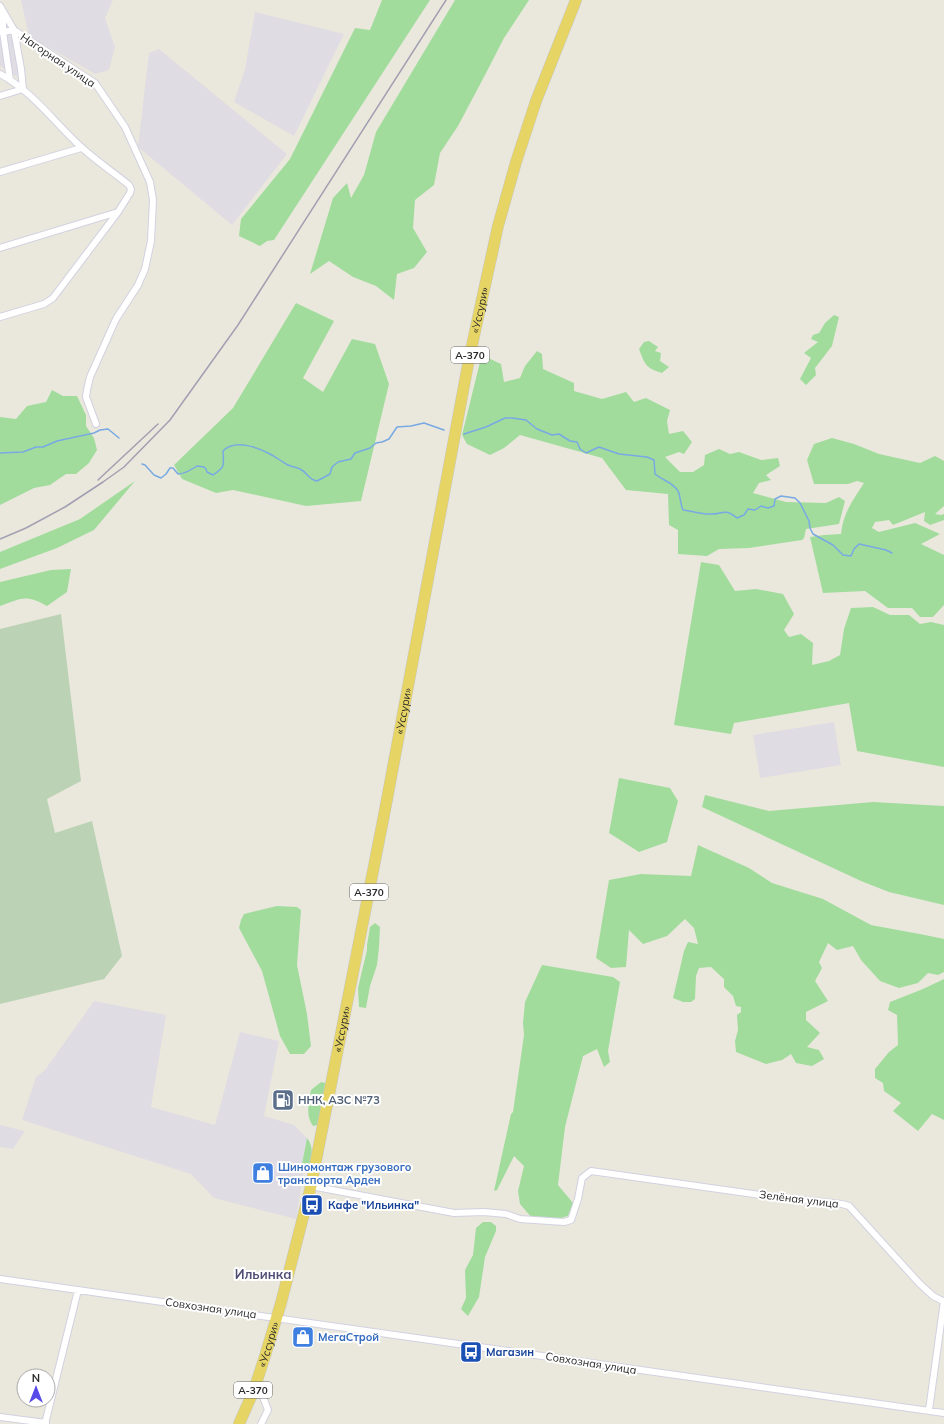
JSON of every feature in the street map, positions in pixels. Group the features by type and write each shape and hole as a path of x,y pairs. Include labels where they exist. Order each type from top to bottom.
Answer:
{"highway":[{"name":"«Уссури»","path":"239,1424 254,1390 277,1317 311,1186 486,278 498,226 516,162 536,101 576,0"}],"street":[{"name":"Нагорная улица","path":"1,9 14,30 95,83 125,127 150,182 153,200 151,240 145,269 138,285 116,319 90,376 86,397 96,424"},
{"path":"1,9 2,32 10,80"},
{"path":"2,32 14,30 23,89"},
{"path":"0,74 23,89 82,148 129,185 131,189 118,212 49,301 0,317"},
{"path":"0,96 23,89"},
{"path":"0,172 82,148"},
{"path":"0,248 118,212"},
{"name":"Зелёная улица","path":"311,1186 454,1213 484,1212 506,1214 520,1220 564,1222 571,1220 578,1199 582,1178 591,1171 849,1206 919,1283 933,1296 944,1301"},
{"name":"Совхозная улица","path":"0,1278 944,1413"},
{"path":"0,1417 46,1423 78,1290"},
{"path":"928,1410 944,1301"},
{"path":"254,1390 264,1397 268,1410 261,1424"}],"shaded area":[{"path":"21,0 113,0 105,18 115,47 109,70 95,74 29,36"},
{"path":"0,11 6,21 26,83 0,66"},
{"path":"255,12 344,34 294,136 234,102 245,69"},
{"path":"159,49 287,154 232,225 138,147 149,53"},
{"path":"834,722 841,765 760,778 753,735"},
{"path":"94,1001 166,1015 151,1107 215,1125 240,1032 279,1041 264,1116 294,1125 307,1138 302,1164 304,1169 296,1219 214,1198 191,1174 22,1120 36,1077 45,1070"},
{"path":"0,1125 25,1131 13,1149 0,1147"}],"green space":[{"path":"382,0 430,0 274,240 267,241 260,246 239,236 241,219 290,159 355,28 370,30"},
{"path":"455,0 529,0 504,38 458,126 440,153 434,185 415,200 413,228 427,252 414,268 397,274 394,300 376,286 353,277 329,261 310,274 333,198 347,183 351,198 364,175 376,132"},
{"path":"296,303 334,321 303,378 323,392 352,339 375,344 389,384 361,501 306,506 233,490 216,493 182,479 174,465 233,408"},
{"path":"834,315 839,317 832,346 815,368 816,375 806,385 800,379 811,358 804,353 818,342 811,339 813,335 819,333 825,323"},
{"path":"649,341 658,347 655,351 661,353 660,361 669,367 662,373 649,367 641,354 639,349 644,342"},
{"path":"537,351 542,354 543,369 574,383 574,391 602,399 626,392 634,402 646,398 670,410 667,421 669,434 683,431 692,442 684,454 679,452 665,457 680,472 693,472 704,465 705,455 719,449 730,454 739,452 761,460 778,458 780,466 766,475 771,480 759,483 753,493 786,502 826,503 839,497 845,501 839,524 806,529 802,540 749,548 719,549 707,556 678,554 678,530 669,525 668,494 626,490 602,458 520,435 504,448 490,455 467,444 462,435 480,362 484,356 501,364 504,382 520,378 525,366"},
{"path":"52,390 63,396 77,396 86,415 86,426 94,438 97,450 89,463 76,474 66,474 50,485 34,488 0,505 0,417 16,419 27,406 46,402"},
{"path":"832,438 854,444 879,454 920,463 935,456 944,461 944,506 935,514 944,514 944,520 930,525 924,521 925,512 893,525 889,520 875,522 872,528 879,532 915,523 940,534 921,544 944,555 944,605 933,617 920,617 912,608 888,608 865,591 823,593 810,537 841,534 846,513 864,483 857,481 848,484 814,484 807,460 814,444"},
{"path":"135,481 94,530 57,548 0,569 0,552 80,519"},
{"path":"701,562 719,565 735,591 756,589 783,594 794,614 784,630 789,637 801,634 813,643 812,665 829,661 840,655 844,629 851,608 873,607 890,615 909,615 920,624 931,622 944,625 944,767 857,751 849,703 734,723 731,734 674,725"},
{"path":"71,569 67,592 47,606 40,602 24,598 0,606 0,582 51,570"},
{"path":"61,614 81,781 47,799 55,833 92,821 122,956 104,979 0,1004 0,629"},
{"path":"619,778 670,788 678,801 667,842 639,852 609,833"},
{"path":"705,795 769,811 873,802 944,806 944,905 889,892 861,881 702,807"},
{"path":"698,845 749,868 772,883 823,899 871,925 944,939 944,972 938,975 928,973 918,983 899,988 880,981 861,960 853,946 837,950 828,943 819,962 822,968 815,981 828,1001 806,1012 806,1020 820,1033 807,1047 819,1050 824,1059 812,1066 796,1063 791,1054 782,1060 766,1064 736,1052 735,1041 738,1030 737,1015 741,1012 741,1007 736,1006 733,996 724,987 724,979 711,967 699,968 696,976 695,999 691,1002 683,1002 673,998 684,951 688,942 698,944 694,928 685,919 667,936 643,944 629,930 626,967 611,968 596,958 609,880 641,874 691,876"},
{"path":"277,906 297,907 301,910 297,965 307,1014 311,1046 304,1054 290,1054 280,1036 262,971 239,928 244,914"},
{"path":"375,923 380,927 377,965 370,986 366,1008 359,1007 358,988 367,950 370,927"},
{"path":"542,965 613,977 620,982 608,1051 610,1062 604,1067 597,1049 583,1056 565,1127 558,1185 573,1203 568,1216 557,1219 532,1218 520,1204 518,1191 524,1166 514,1156 497,1190 494,1191 511,1114 513,1112 524,1035 523,1023 525,1002"},
{"path":"944,979 944,1120 932,1114 918,1131 893,1111 901,1103 884,1091 883,1083 875,1078 875,1069 889,1052 898,1045 897,1015 888,1010 890,1002"},
{"path":"321,1082 325,1083 328,1092 317,1125 313,1126 308,1113 311,1090"},
{"path":"307,1138 311,1145 312,1156 310,1168 304,1169 302,1164"},
{"path":"483,1222 491,1222 496,1226 496,1231 485,1257 479,1297 468,1316 461,1309 466,1298 465,1270 473,1255 476,1228"}],"waterway":[{"path":"464,434 486,427 505,418 526,420 537,429 552,435 559,434 570,441 577,442 580,449 586,453 599,447 619,454 647,457 654,460 655,474 676,488 679,493 683,510 706,514 726,512 737,518 744,515 748,509 755,510 761,506 768,508 774,506 775,499 781,496 795,498 800,503 809,521 813,534 833,545 843,555 851,556 854,549 859,544 886,550 892,553"},
{"path":"142,464 145,465 154,475 161,478 170,468 173,468 178,474 181,474 188,472 197,466 204,467 207,472 213,475 223,466 223,451 234,445 246,445 265,451 288,465 299,468 312,479 317,481 330,474 332,467 338,462 351,459 355,453 370,448 376,443 389,439 397,427 424,423 444,430"},
{"path":"0,453 23,452 36,447 43,447 57,441 94,433 100,430 108,429 119,438"}],"railway":[{"path":"0,539 26,528 65,507 103,482 124,467 170,420 238,325 446,0"},
{"path":"98,480 158,424"}],"place":[{"name":"ННК, АЗС №73","path":"283,1100"},
{"name":"Шиномонтаж грузового транспорта Арден","path":"263,1173"},
{"name":"Кафе \"Ильинка\"","path":"312,1205"},
{"name":"МегаСтрой","path":"303,1337"},
{"name":"Магазин","path":"471,1352"}],"district":[{"name":"Ильинка","path":"263,1274"}]}
